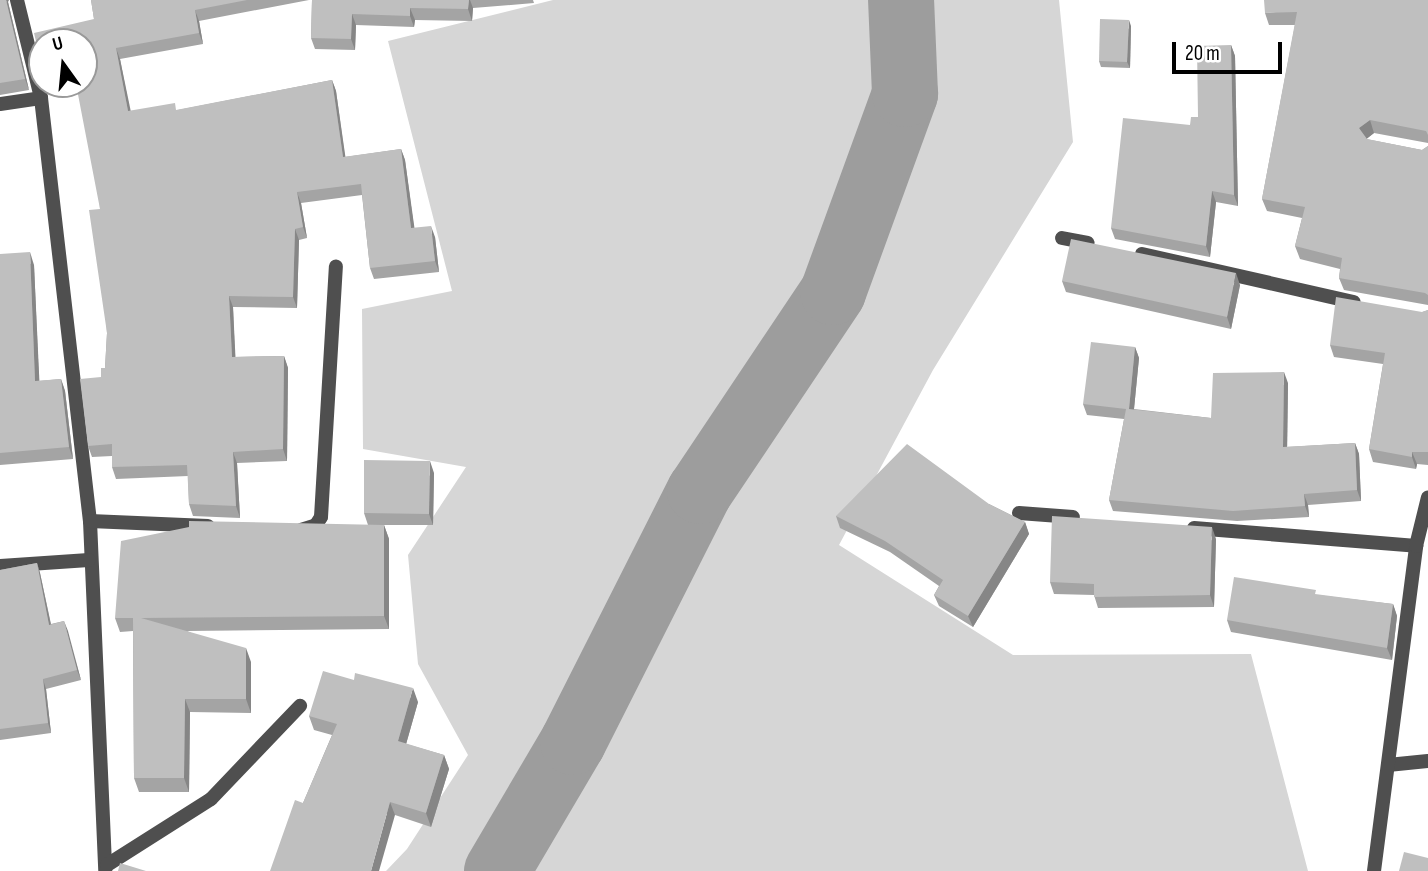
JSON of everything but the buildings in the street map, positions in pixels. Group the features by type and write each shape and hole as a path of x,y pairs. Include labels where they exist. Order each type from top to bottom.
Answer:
{"street":[{"path":"17,0 28,45"},
{"path":"0,104 41,98 90,521 89,560 106,868"},
{"path":"1062,238 1102,246"},
{"path":"1129,251 1366,304"},
{"path":"281,529 308,530 321,517 335,266"},
{"path":"1374,871 1416,546 1428,497"},
{"path":"1019,513 1087,519"},
{"path":"90,521 226,527"},
{"path":"1183,527 1416,546"},
{"path":"0,566 89,560"},
{"path":"106,868 211,799 300,706"},
{"path":"1388,765 1428,761"}],"shaded area":[{"path":"553,0 1059,0 1073,142 933,370 839,545 1013,655 1251,654 1308,871 386,871 407,849 468,755 418,664 408,555 466,467 363,449 362,309 452,291 388,41"}],"waterway":[{"path":"497,871 573,742 700,491 833,292 905,94 901,0"}]}
